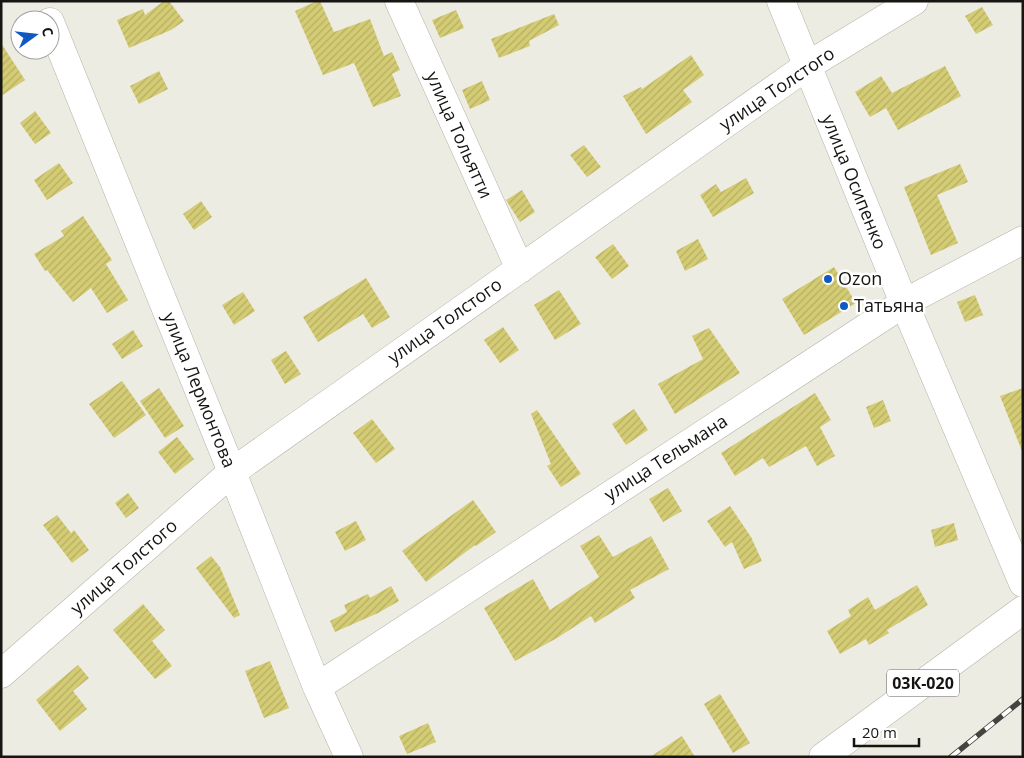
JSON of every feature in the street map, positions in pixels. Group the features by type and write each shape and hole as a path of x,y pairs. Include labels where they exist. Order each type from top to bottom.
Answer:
{"street":[{"name":"улица Тольятти","path":"399,1 520,269"},
{"name":"улица Осипенко","path":"781,1 904,303 1023,583"},
{"name":"улица Толстого","path":"1,674 232,472 807,66 914,1"},
{"name":"улица Лермонтова","path":"60,46 317,687 349,757"},
{"name":"улица Тельмана","path":"317,687 904,303 1023,240"},
{"name":"03К-020","path":"823,757 1023,610"}],"building":[{"path":"164,1 169,1 184,21 171,30 129,48 117,20 143,9 145,15"},
{"path":"320,1 334,32 370,19 384,56 392,52 400,70 392,74 401,96 373,107 354,63 323,75 295,11"},
{"path":"982,7 993,25 976,34 965,16"},
{"path":"456,10 464,28 440,38 432,20"},
{"path":"554,14 559,25 529,41 530,46 499,58 491,39"},
{"path":"1,43 10,60 12,60 25,80 1,96"},
{"path":"691,55 704,75 683,90 692,102 646,134 623,96 641,87 642,89"},
{"path":"945,66 961,96 898,130 886,108 870,117 855,92 881,76 892,93"},
{"path":"159,71 168,89 139,104 130,86"},
{"path":"482,81 490,100 470,109 462,90"},
{"path":"35,111 51,133 35,144 20,123"},
{"path":"584,145 601,167 587,177 570,155"},
{"path":"59,163 73,183 47,200 34,180"},
{"path":"960,164 968,182 937,195 958,243 931,255 904,187"},
{"path":"746,178 754,193 713,217 700,195 716,184 721,192"},
{"path":"522,190 535,212 520,222 506,200"},
{"path":"201,201 212,217 194,230 183,214"},
{"path":"83,216 112,260 106,264 128,300 107,313 91,288 73,302 47,270 45,271 34,254 64,236 61,231"},
{"path":"698,239 708,259 685,271 676,251"},
{"path":"613,244 629,266 612,279 595,257"},
{"path":"834,267 856,303 804,335 782,299"},
{"path":"366,278 390,317 372,328 363,314 318,342 303,317"},
{"path":"559,290 581,324 555,340 534,305"},
{"path":"243,292 255,311 234,325 222,305"},
{"path":"975,295 983,315 965,322 957,302"},
{"path":"503,327 519,350 500,363 484,340"},
{"path":"709,328 740,373 675,414 658,384 703,359 692,336"},
{"path":"133,330 143,346 122,359 112,344"},
{"path":"286,351 301,374 285,384 271,360"},
{"path":"122,381 146,415 114,438 89,404"},
{"path":"159,388 184,426 165,438 140,401"},
{"path":"1023,388 1023,451 1022,451 1000,396"},
{"path":"815,393 831,420 820,427 835,456 817,466 806,446 769,467 763,458 735,476 721,453"},
{"path":"883,400 891,421 874,428 866,407"},
{"path":"634,409 648,430 626,445 612,424"},
{"path":"537,410 581,474 561,487 547,466 551,464 531,414"},
{"path":"372,419 395,449 376,463 353,433"},
{"path":"177,437 194,459 175,474 158,452"},
{"path":"668,488 682,511 663,522 649,499"},
{"path":"128,493 139,508 126,518 115,503"},
{"path":"473,500 496,532 475,545 426,582 402,551"},
{"path":"730,506 751,537 762,561 744,569 732,542 725,547 707,521"},
{"path":"57,515 71,533 74,530 89,550 72,563 43,525"},
{"path":"356,521 366,540 345,551 335,532"},
{"path":"954,523 958,540 935,547 931,530"},
{"path":"599,535 613,557 651,536 669,569 630,590 635,598 595,623 591,616 557,638 515,661 484,608 533,579 550,610 599,577 580,546"},
{"path":"211,556 220,567 240,615 234,618 196,568"},
{"path":"917,585 928,605 887,630 889,633 869,645 866,639 840,654 827,631 851,616 848,610 868,597 875,610"},
{"path":"391,586 399,601 378,613 335,632 330,621 347,612 344,605 368,594 370,598"},
{"path":"143,604 165,630 152,641 172,666 155,679 113,630"},
{"path":"270,661 289,708 264,718 245,671"},
{"path":"78,665 89,678 73,691 87,709 60,731 36,700"},
{"path":"720,694 750,743 733,753 704,704"},
{"path":"428,723 436,742 407,754 399,736"},
{"path":"682,736 695,757 650,757"}],"railway":[{"path":"951,757 1023,699"}],"place":[{"name":"Ozon","path":"828,279"},
{"name":"Татьяна","path":"844,306"}]}
